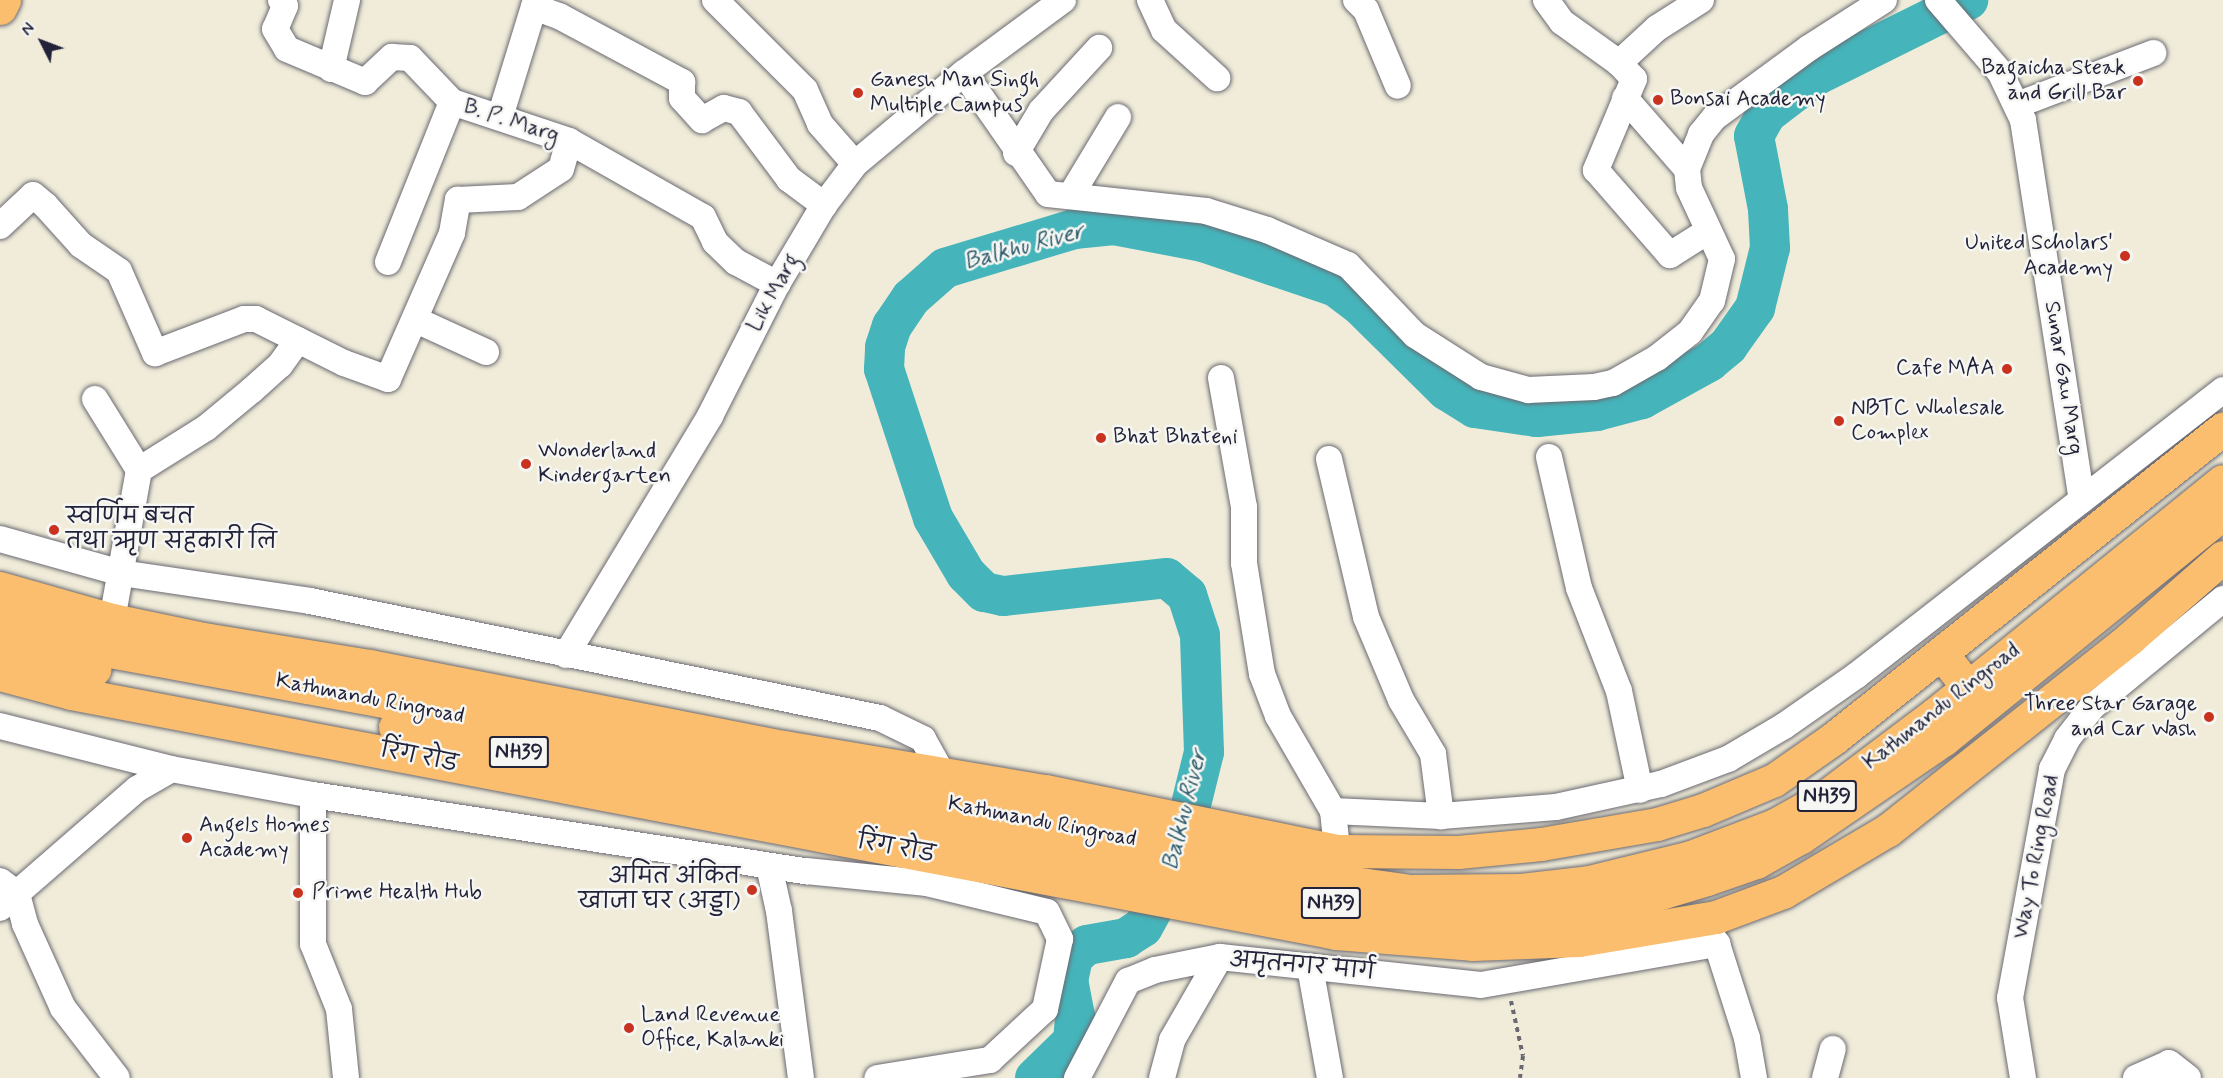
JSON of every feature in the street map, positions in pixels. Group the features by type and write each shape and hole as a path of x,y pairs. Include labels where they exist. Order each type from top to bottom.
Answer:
{"main road":[{"path":"0,8 3,0"},
{"path":"1338,892 1458,852 1541,844 1657,824 1703,810 1774,780 1834,738 2223,429"},
{"name":"Kathmandu Ringroad","path":"0,620 88,647 1338,892 1438,916 1582,908 1652,896 1756,862 1869,794 2223,481"},
{"name":"Kathmandu Ringroad","path":"1976,697 2223,513"},
{"path":"0,588 112,620 943,775 1041,833 1338,892 1472,944 1710,933 1888,830 2130,638 2223,557"},
{"name":"Kathmandu Ringroad","path":"0,647 31,657 559,759 1041,833"},
{"path":"1941,653 1976,697"},
{"name":"रिंग रोड","path":"0,674 71,693 980,863 1041,833"}],"street":[{"name":"B. P. Marg","path":"281,0 285,6 275,29 287,50 365,82 392,57 410,58 452,102 569,141 703,217 715,242 736,262 777,284"},
{"path":"331,69 347,0"},
{"path":"716,0 805,90 820,124 855,164"},
{"path":"1150,0 1164,30 1217,78"},
{"path":"1356,0 1366,10 1398,86"},
{"path":"1546,0 1562,22 1619,63 1634,79 1596,170 1670,255 1708,231"},
{"path":"964,73 1016,153 1048,194 1206,211 1311,248 1348,266 1432,348 1481,377 1528,390 1613,383 1657,358 1690,332 1701,320 1718,282 1722,259 1689,188 1687,169 1701,134 1715,117 1809,48 1884,0"},
{"name":"Sunar Gau Marg","path":"1938,0 2012,95 2023,120 2082,499"},
{"name":"Lik Marg","path":"566,655 710,416 777,284 824,205 855,164 1049,3"},
{"path":"500,117 535,4 682,82 682,98 702,120 724,108 739,112 789,179 824,205"},
{"path":"1619,63 1657,27 1689,4"},
{"path":"1016,153 1041,111 1099,48"},
{"path":"2012,95 2153,53"},
{"path":"1625,98 1687,169"},
{"path":"388,262 452,102"},
{"path":"1071,195 1118,117"},
{"path":"0,226 33,195 81,245 119,271 155,353 244,319 256,319 388,379 416,320 452,232 458,200 518,197 561,169 569,141"},
{"path":"416,320 486,352"},
{"path":"139,470 206,428 280,365 298,340"},
{"path":"1221,378 1244,507 1244,563 1262,674 1278,716 1333,811 1338,892 1337,970"},
{"path":"1333,811 1441,816 1522,811 1640,790 1713,765 1785,726 2013,554 2223,390"},
{"path":"95,399 139,470 112,620"},
{"path":"1549,457 1579,588 1619,691 1640,790"},
{"path":"1329,459 1366,617 1401,700 1432,754 1441,816"},
{"path":"0,539 121,573 310,601 880,718 923,740 943,775"},
{"path":"2013,554 2031,581"},
{"name":"Way To Ring Road","path":"2023,1078 2010,998 2052,769 2067,739 2092,707 2223,599"},
{"path":"0,726 171,769 313,795 769,866 927,884 1047,912 1060,939 1045,1009 990,1060 877,1078"},
{"path":"117,1078 63,1008 26,924 6,894 137,789 171,769"},
{"path":"313,795 313,944 339,1009 346,1078"},
{"path":"769,866 779,911 801,1078"},
{"path":"1710,933 1747,1038 1754,1078"},
{"name":"अमृतनगर मार्ग","path":"1162,1078 1172,1040 1220,957 1481,985 1710,933"},
{"path":"1077,1078 1128,981 1155,970 1220,957"},
{"path":"1310,967 1330,1078"},
{"path":"1825,1078 1833,1048"},
{"path":"2136,1078 2169,1062 2188,1078"}],"path":[{"path":"1507,980 1523,1056 1520,1078"}],"waterway":[{"name":"Balkhu River","path":"1035,1078 1073,1041 1075,1016 1068,981 1073,957 1087,945 1126,938 1143,927 1162,893 1182,841 1204,752 1200,635 1187,595 1167,578 1003,596 984,592 966,574 933,518 884,369 885,347 892,326 911,298 945,268 1074,229 1114,225 1203,242 1336,287 1361,306 1446,390 1475,408 1537,417 1597,411 1642,399 1709,362 1728,346 1755,308 1770,248 1768,209 1754,136 1766,114 1817,75 1968,0"}],"place":[{"name":"Bagaicha Steak and Grill Bar","path":"2138,81"},
{"name":"Ganesh Man Singh Multiple Campus","path":"858,93"},
{"name":"Bonsai Academy","path":"1658,100"},
{"name":"United Scholars' Academy","path":"2125,256"},
{"name":"Cafe MAA","path":"2007,369"},
{"name":"NBTC Wholesale Complex","path":"1839,421"},
{"name":"Bhat Bhateni","path":"1101,438"},
{"name":"Wonderland Kindergarten","path":"526,464"},
{"name":"स्वर्णिम बचत तथा ऋण सहकारी लि","path":"54,530"},
{"name":"Three Star Garage and Car Wash","path":"2209,717"},
{"name":"Angels Homes Academy","path":"187,838"},
{"name":"अमित अंकित खाजा घर (अड्डा)","path":"752,890"},
{"name":"Prime Health Hub","path":"298,893"},
{"name":"Land Revenue Office, Kalanki","path":"629,1028"}]}
